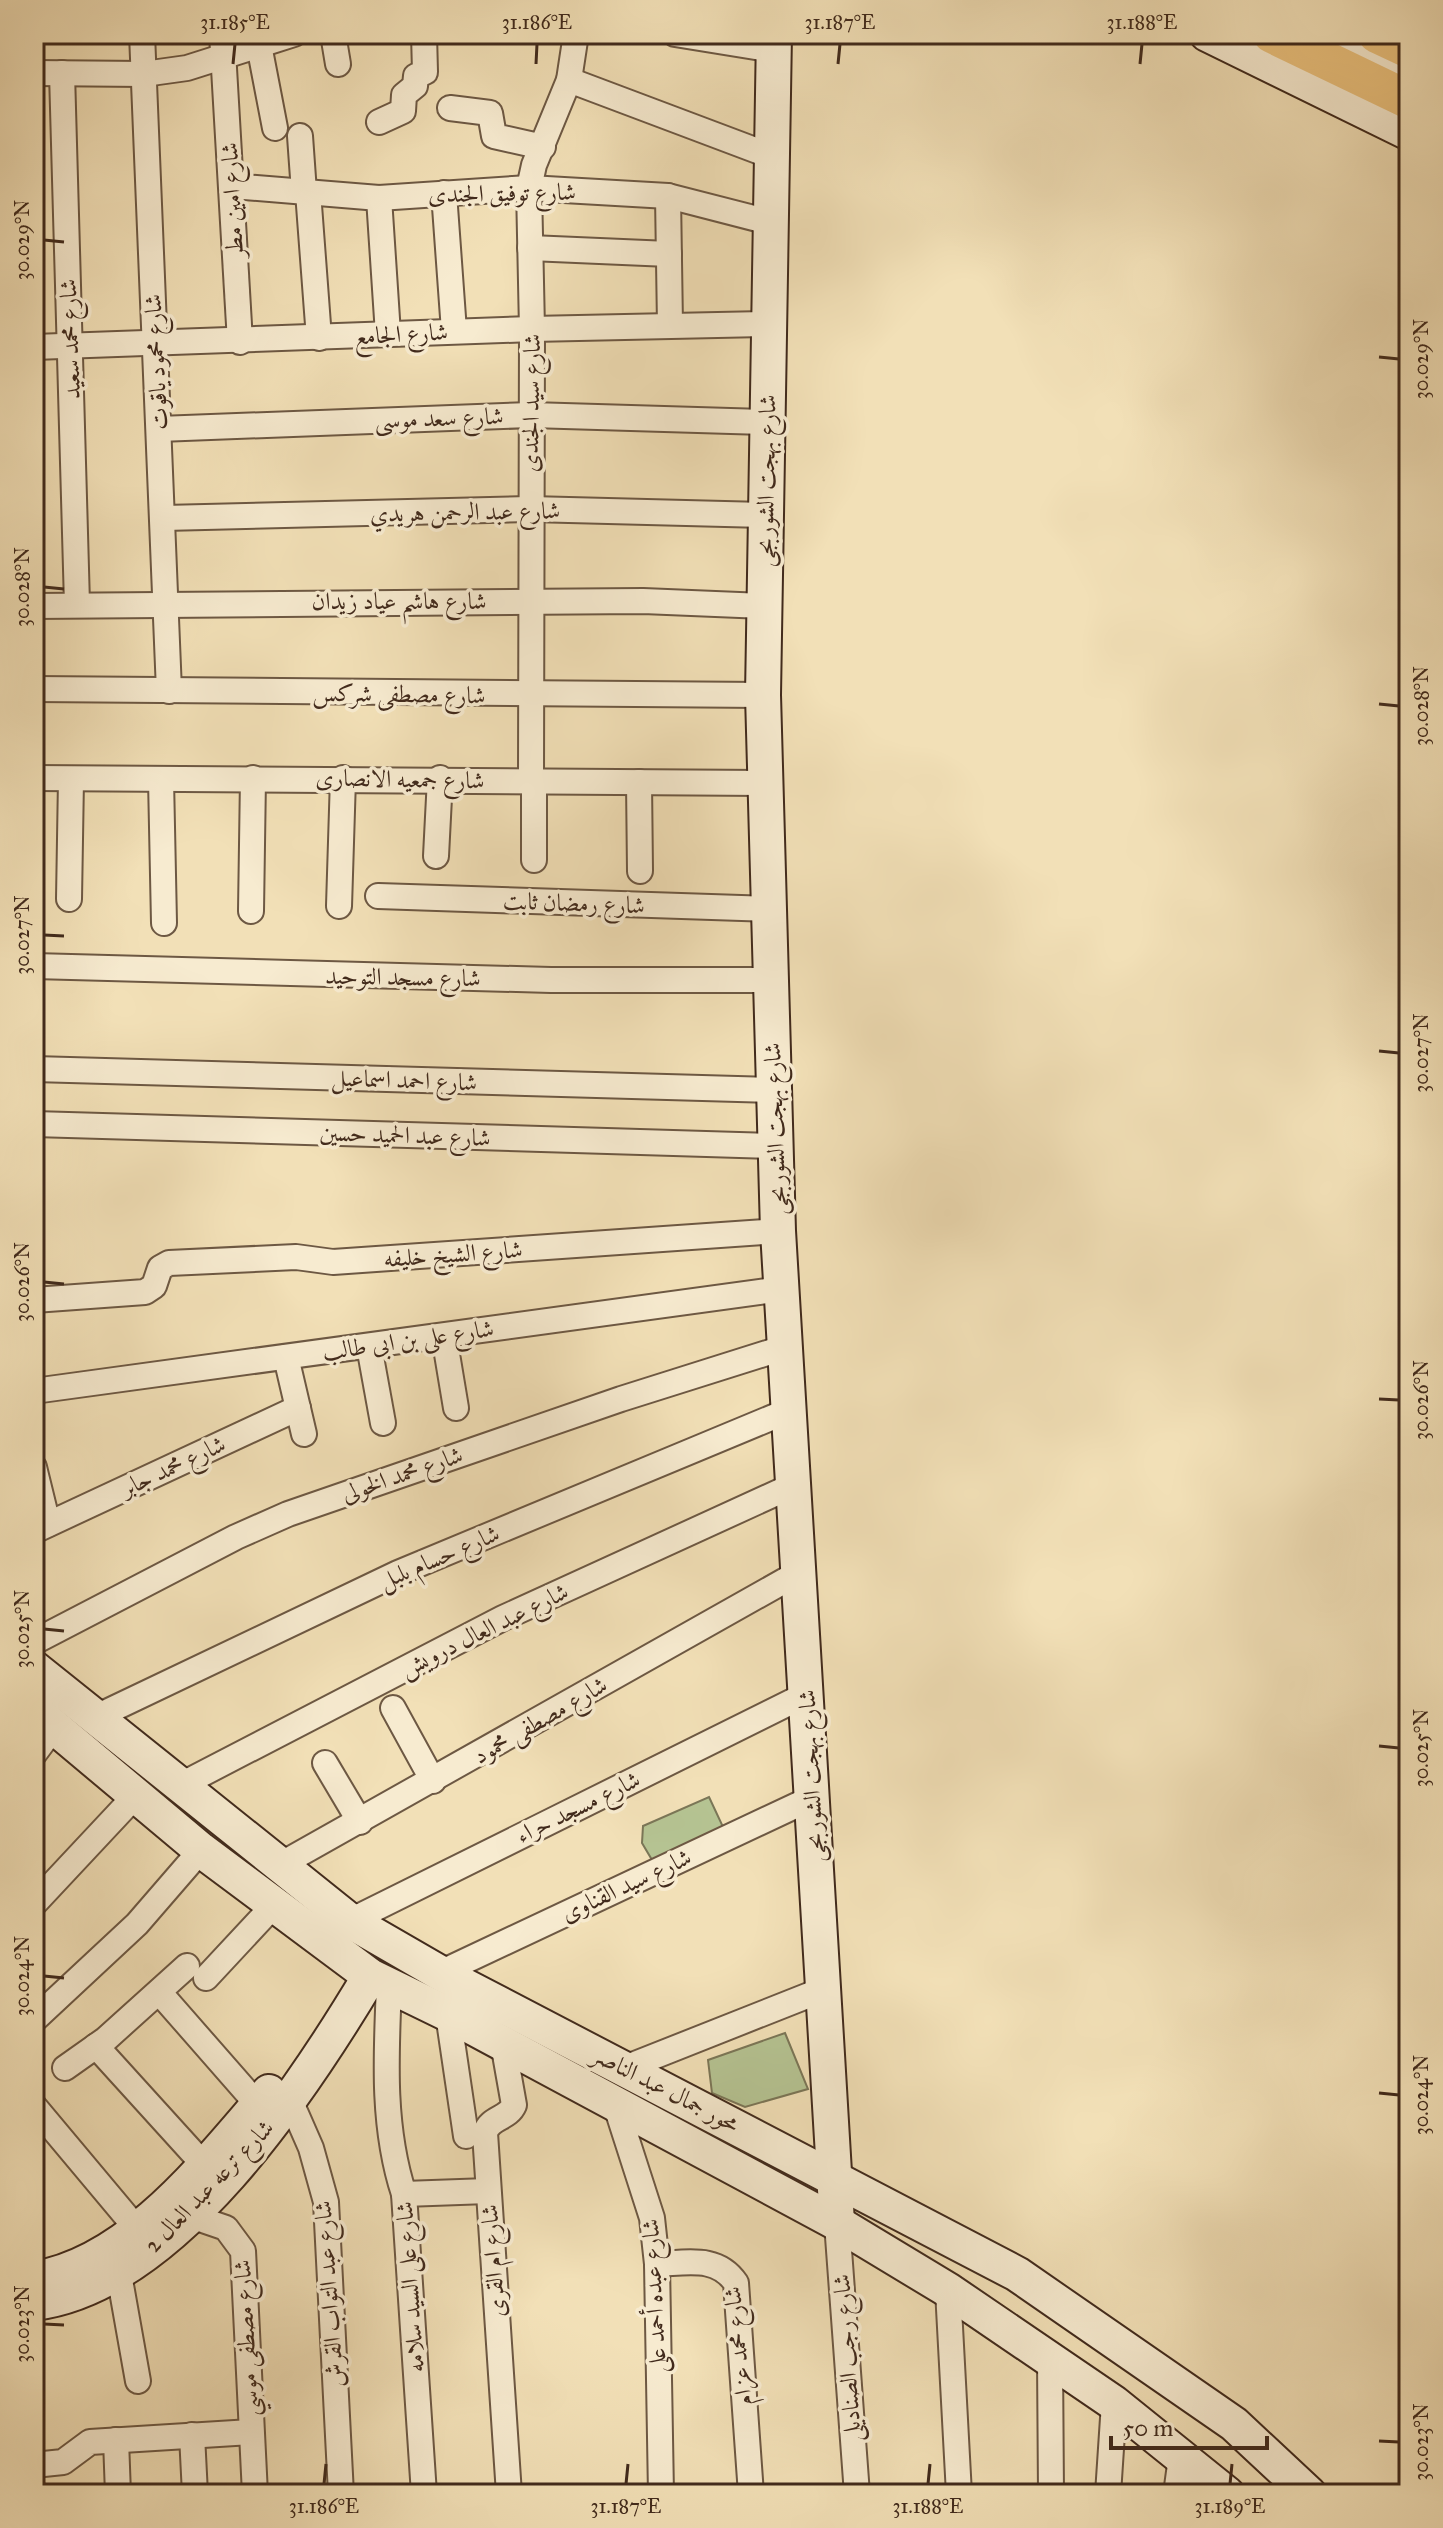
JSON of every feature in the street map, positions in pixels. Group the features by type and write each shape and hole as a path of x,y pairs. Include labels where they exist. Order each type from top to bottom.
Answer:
{"main road":[{"path":"1272,34 1409,100"},
{"path":"1377,34 1409,49"}],"street":[{"name":"شارع محمود ياقوت","path":"142,34 169,691"},
{"path":"34,73 144,74 187,68 222,46 259,45 294,34"},
{"path":"333,34 338,64"},
{"path":"379,122 403,111 403,96 414,87 416,76 425,72 424,34"},
{"name":"شارع سيد الجندى","path":"534,860 529,188 569,80 576,34"},
{"path":"675,34 774,42"},
{"path":"1207,34 1409,133"},
{"path":"1341,34 1409,67"},
{"name":"شارع بهجت الشوربجى","path":"774,42 763,695 778,1231 807,1694 831,2174 837,2223"},
{"path":"259,45 275,128"},
{"name":"شارع امين مطر","path":"222,46 240,342"},
{"name":"شارع محمد سعيد","path":"62,73 77,604"},
{"path":"569,80 771,156"},
{"path":"450,108 491,113 494,136 543,147"},
{"path":"300,136 319,338"},
{"name":"شارع توفيق الجندى","path":"232,186 379,198 529,188 668,196 769,222"},
{"path":"444,193 454,331"},
{"path":"668,196 670,325"},
{"path":"379,198 388,334"},
{"path":"530,248 669,254"},
{"name":"شارع الجامع","path":"34,347 240,342 454,331 768,324"},
{"name":"شارع سعد موسى","path":"159,429 531,415 767,422"},
{"name":"شارع عبد الرحمن هريدي","path":"164,518 530,509 766,515"},
{"name":"شارع هاشم عياد زيدان","path":"34,606 167,602 531,601 764,606"},
{"name":"شارع مصطفى شركس","path":"34,689 531,696 640,691 763,695"},
{"name":"شارع جمعيه الانصارى","path":"34,778 440,778 766,783"},
{"path":"251,911 253,778"},
{"path":"339,906 343,778"},
{"path":"436,856 440,778"},
{"path":"69,899 71,779"},
{"path":"161,779 164,923"},
{"path":"639,782 640,871"},
{"name":"شارع رمضان ثابت","path":"378,896 770,909"},
{"name":"شارع مسجد التوحيد","path":"34,966 535,980 771,980"},
{"name":"شارع احمد اسماعيل","path":"34,1069 774,1090"},
{"name":"شارع عبد الحميد حسين","path":"34,1124 776,1146"},
{"name":"شارع الشيخ خليفه","path":"34,1300 145,1292 154,1286 160,1268 169,1263 296,1257 333,1262 778,1231"},
{"name":"شارع على بن ابى طالب","path":"34,1391 782,1289"},
{"path":"444,1336 456,1408"},
{"path":"369,1346 383,1423"},
{"name":"شارع محمد الخولى","path":"34,1642 236,1537 288,1514 591,1409 786,1347"},
{"path":"286,1357 304,1434"},
{"name":"شارع محمد جابر","path":"41,1528 298,1408"},
{"name":"شارع حسام بلبل","path":"94,1718 398,1573 790,1410"},
{"path":"34,1467 41,1528"},
{"name":"شارع عبد العال درويش","path":"179,1786 503,1618 794,1485"},
{"name":"شارع مصطفى محمود","path":"280,1865 800,1572"},
{"name":"محور جمال عبد الناصر","path":"34,1668 350,1921 440,1973 831,2174 1017,2274 1234,2424 1309,2494"},
{"name":"شارع مسجد حراء","path":"350,1921 807,1694"},
{"path":"393,1708 433,1781"},
{"path":"34,1754 44,1718"},
{"name":"محور جمال عبد الناصر","path":"44,1718 201,1850 370,1975 837,2223 948,2290 1114,2403 1227,2494"},
{"path":"325,1763 360,1822"},
{"path":"34,1904 136,1795"},
{"name":"شارع سيد القناوى","path":"440,1973 812,1798"},
{"path":"34,2020 137,1924 201,1850"},
{"path":"65,2068 159,1992 196,1972 273,1906"},
{"name":"شارع ترعه عبد العال 2","path":"37,2279 84,2265 137,2229 325,2052 370,1975"},
{"name":"شارع على السيد سلامه","path":"370,1975 394,2165 404,2194 424,2494"},
{"path":"625,2068 822,1990"},
{"name":"شارع عبد التواب القرش","path":"159,1992 274,2102 311,2148 326,2202 341,2494"},
{"path":"448,2014 466,2136"},
{"name":"شارع ام القرى","path":"503,2043 514,2105 510,2113 492,2121 486,2128 509,2494"},
{"path":"96,2046 204,2165"},
{"name":"شارع ترعه عبد العال 2","path":"37,2279 88,2290 119,2274 188,2215 249,2151 274,2102"},
{"name":"شارع عبده أحمد على","path":"615,2103 647,2196 657,2264 661,2494"},
{"path":"34,2106 137,2229"},
{"path":"404,2194 488,2191"},
{"name":"شارع مصطفى موسي","path":"188,2215 226,2228 243,2251 255,2494"},
{"name":"شارع رجب الصناديلى","path":"837,2223 857,2494"},
{"name":"شارع محمد عزام","path":"657,2264 711,2263 720,2266 736,2283 751,2494"},
{"path":"119,2274 138,2381"},
{"path":"948,2290 959,2494"},
{"path":"1050,2359 1051,2494"},
{"path":"1108,2494 1114,2403"},
{"path":"34,2465 63,2462 90,2442 251,2432"},
{"path":"192,2435 195,2494"},
{"path":"116,2440 118,2494"},
{"path":"1176,2494 1181,2457"}],"green space":[{"path":"709,1797 724,1829 658,1870 642,1843 643,1826"},
{"path":"785,2033 808,2089 745,2107 712,2093 708,2060"}]}
